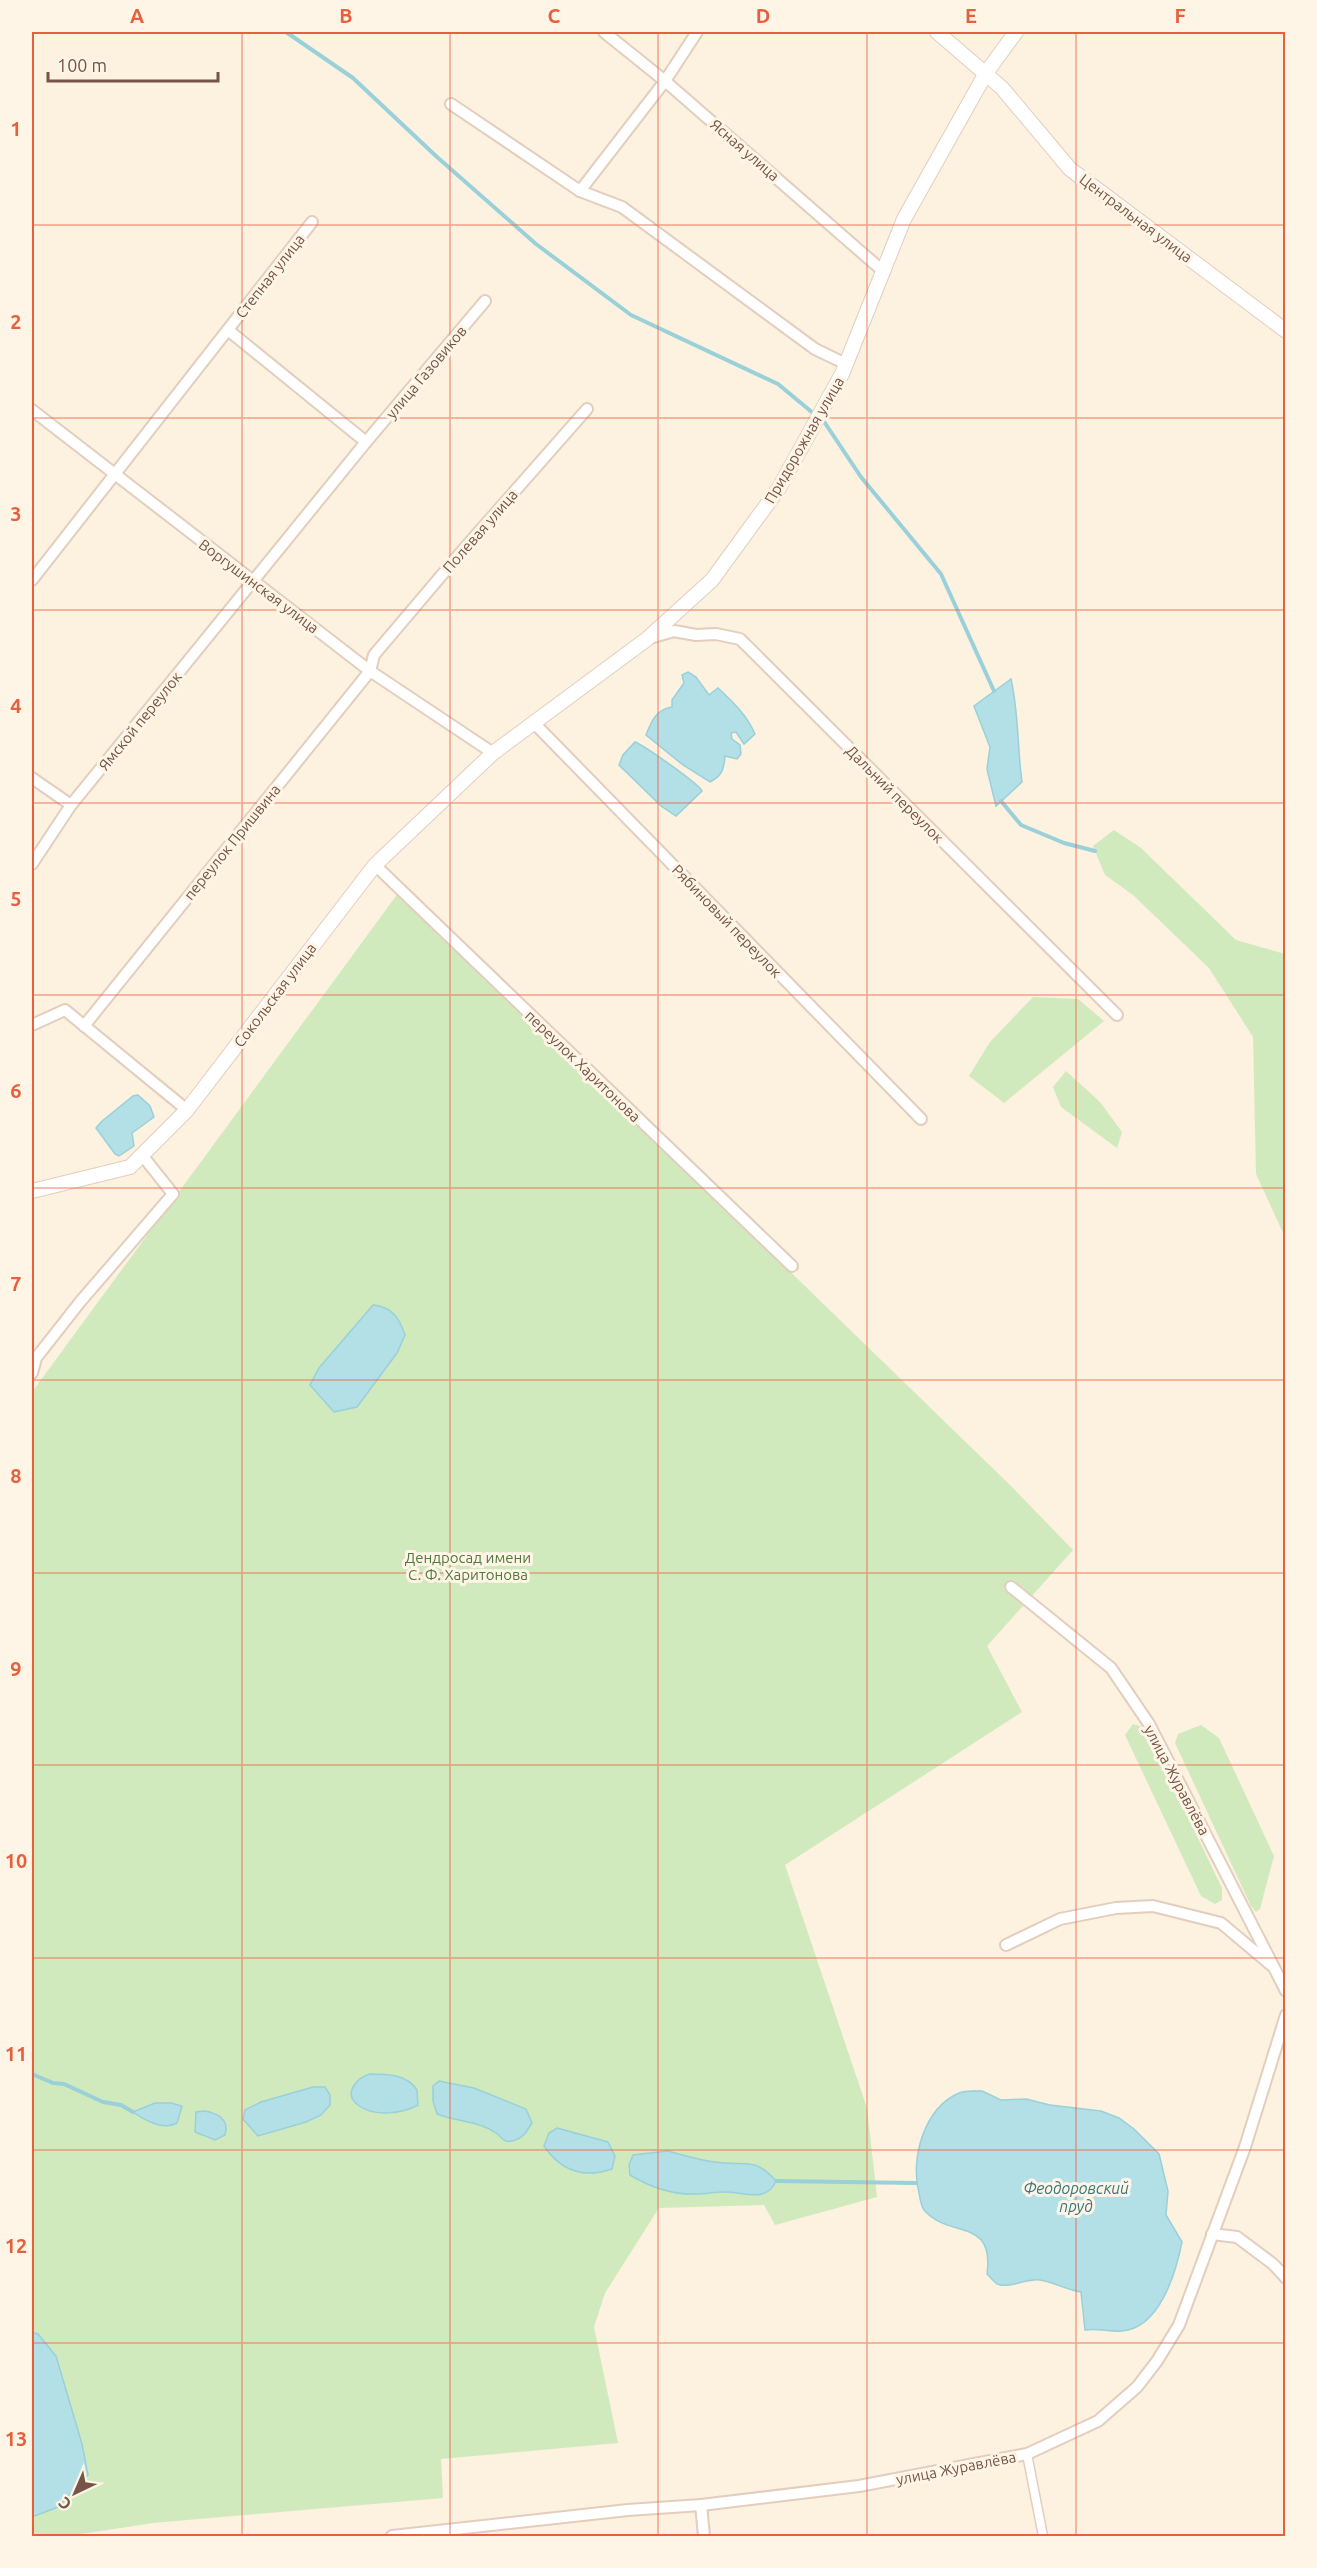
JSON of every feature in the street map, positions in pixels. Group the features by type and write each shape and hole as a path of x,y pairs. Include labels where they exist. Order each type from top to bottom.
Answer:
{"street":[{"name":"Ясная улица","path":"604,32 665,81 884,272"},
{"path":"580,191 665,81 697,32"},
{"name":"Центральная улица","path":"937,32 1002,88 1070,169 1286,332"},
{"name":"Придорожная улица","path":"494,753 647,639 712,580 779,488 846,364 904,219 986,73 1016,32"},
{"path":"451,104 580,191 622,207 815,349 846,364"},
{"name":"Степная улица","path":"32,580 312,222"},
{"name":"улица Газовиков","path":"253,582 366,442 485,301"},
{"path":"228,330 366,442"},
{"name":"Полевая улица","path":"374,655 587,409"},
{"name":"Воргушинская улица","path":"32,410 370,671 494,753"},
{"name":"Ямской переулок","path":"32,864 71,805 253,582"},
{"name":"Дальний переулок","path":"647,639 674,631 716,634 740,639 1117,1014"},
{"name":"переулок Пришвина","path":"84,1026 370,671 374,655"},
{"name":"Рябиновый переулок","path":"534,723 921,1119"},
{"name":"Сокольская улица","path":"32,1191 130,1167 187,1110 375,865 494,753"},
{"path":"32,778 71,805"},
{"name":"переулок Харитонова","path":"375,865 792,1266"},
{"path":"32,1025 65,1010 187,1110"},
{"path":"32,1373 36,1358 80,1302 173,1194 142,1155"},
{"name":"улица Журавлёва","path":"1011,1587 1111,1668 1124,1685 1149,1724 1286,1991"},
{"path":"1006,1945 1059,1919 1116,1908 1153,1906 1221,1923 1275,1969"},
{"name":"улица Журавлёва","path":"392,2536 628,2510 701,2505 859,2486 1027,2454 1098,2421 1137,2387 1157,2361 1179,2325 1245,2146 1286,2015"},
{"path":"1212,2234 1237,2237 1273,2264 1286,2278"},
{"path":"1027,2454 1043,2536"},
{"path":"701,2505 704,2536"}],"green space":[{"path":"1114,830 1141,848 1236,940 1285,954 1285,1237 1256,1174 1253,1037 1209,968 1133,895 1105,875 1093,846"},
{"name":"Дендросад имени С. Ф. Харитонова","path":"399,892 1012,1487 1073,1550 987,1646 1022,1712 785,1865 867,2108 877,2197 775,2225 764,2205 659,2208 605,2293 594,2327 618,2443 441,2459 443,2498 153,2523 68,2536 32,2536 32,1392"},
{"path":"1033,997 1078,999 1104,1021 1004,1103 969,1076 990,1042"},
{"path":"1066,1071 1100,1102 1122,1132 1117,1148 1061,1107 1053,1087"},
{"path":"1133,1724 1145,1728 1222,1888 1222,1900 1215,1904 1201,1896 1125,1735"},
{"path":"1201,1725 1219,1738 1274,1856 1260,1909 1256,1912 1251,1906 1175,1743 1178,1734"}],"water":[{"path":"688,672 696,677 709,695 718,688 743,714 755,734 744,744 736,732 731,733 732,739 740,745 741,754 737,759 725,756 722,772 710,782 683,765 646,735 658,713 672,707 672,700 684,683 682,675"},
{"path":"1011,679 1022,782 996,806 987,769 990,747 974,706"},
{"path":"635,742 671,765 702,791 676,816 661,806 619,765 623,755"},
{"path":"138,1095 150,1106 154,1117 132,1133 134,1146 119,1156 115,1154 96,1128 133,1096"},
{"path":"373,1305 385,1308 394,1314 405,1335 397,1353 357,1407 334,1412 310,1385 319,1368"},
{"path":"370,2074 390,2075 408,2081 417,2090 418,2105 388,2113 364,2109 354,2101 352,2091 360,2079"},
{"path":"439,2081 474,2088 526,2109 532,2123 522,2137 509,2141 474,2123 437,2114 433,2101 433,2086"},
{"path":"313,2087 325,2087 330,2095 330,2105 321,2115 306,2122 258,2136 243,2119 245,2110 261,2102"},
{"name":"Феодоровский пруд","path":"982,2091 1001,2100 1026,2099 1050,2105 1101,2111 1119,2118 1134,2129 1159,2154 1168,2191 1166,2215 1182,2242 1164,2297 1147,2320 1135,2328 1122,2331 1085,2330 1081,2292 1040,2280 1007,2285 997,2284 987,2274 988,2256 984,2244 977,2236 934,2219 924,2210 917,2180 918,2150 922,2136 937,2110 947,2100 959,2093"},
{"path":"155,2103 182,2106 177,2123 160,2125 133,2112"},
{"path":"196,2112 213,2113 224,2121 225,2135 215,2140 195,2132"},
{"path":"557,2128 608,2142 615,2156 612,2169 582,2173 558,2162 544,2146 549,2133"},
{"path":"668,2151 709,2161 754,2165 776,2181 772,2188 760,2194 723,2192 687,2194 662,2189 630,2175 629,2165 633,2155"},
{"path":"32,2332 38,2334 56,2356 82,2444 88,2475 58,2507 32,2517"}],"waterway":[{"path":"286,32 353,78 437,157 536,244 631,315 778,384 825,423 861,477 941,574 994,691"},
{"path":"1001,801 1021,825 1064,843 1095,851"},
{"path":"32,2074 53,2083 64,2084 103,2102 121,2105 133,2112"},
{"path":"776,2181 916,2183"}]}
